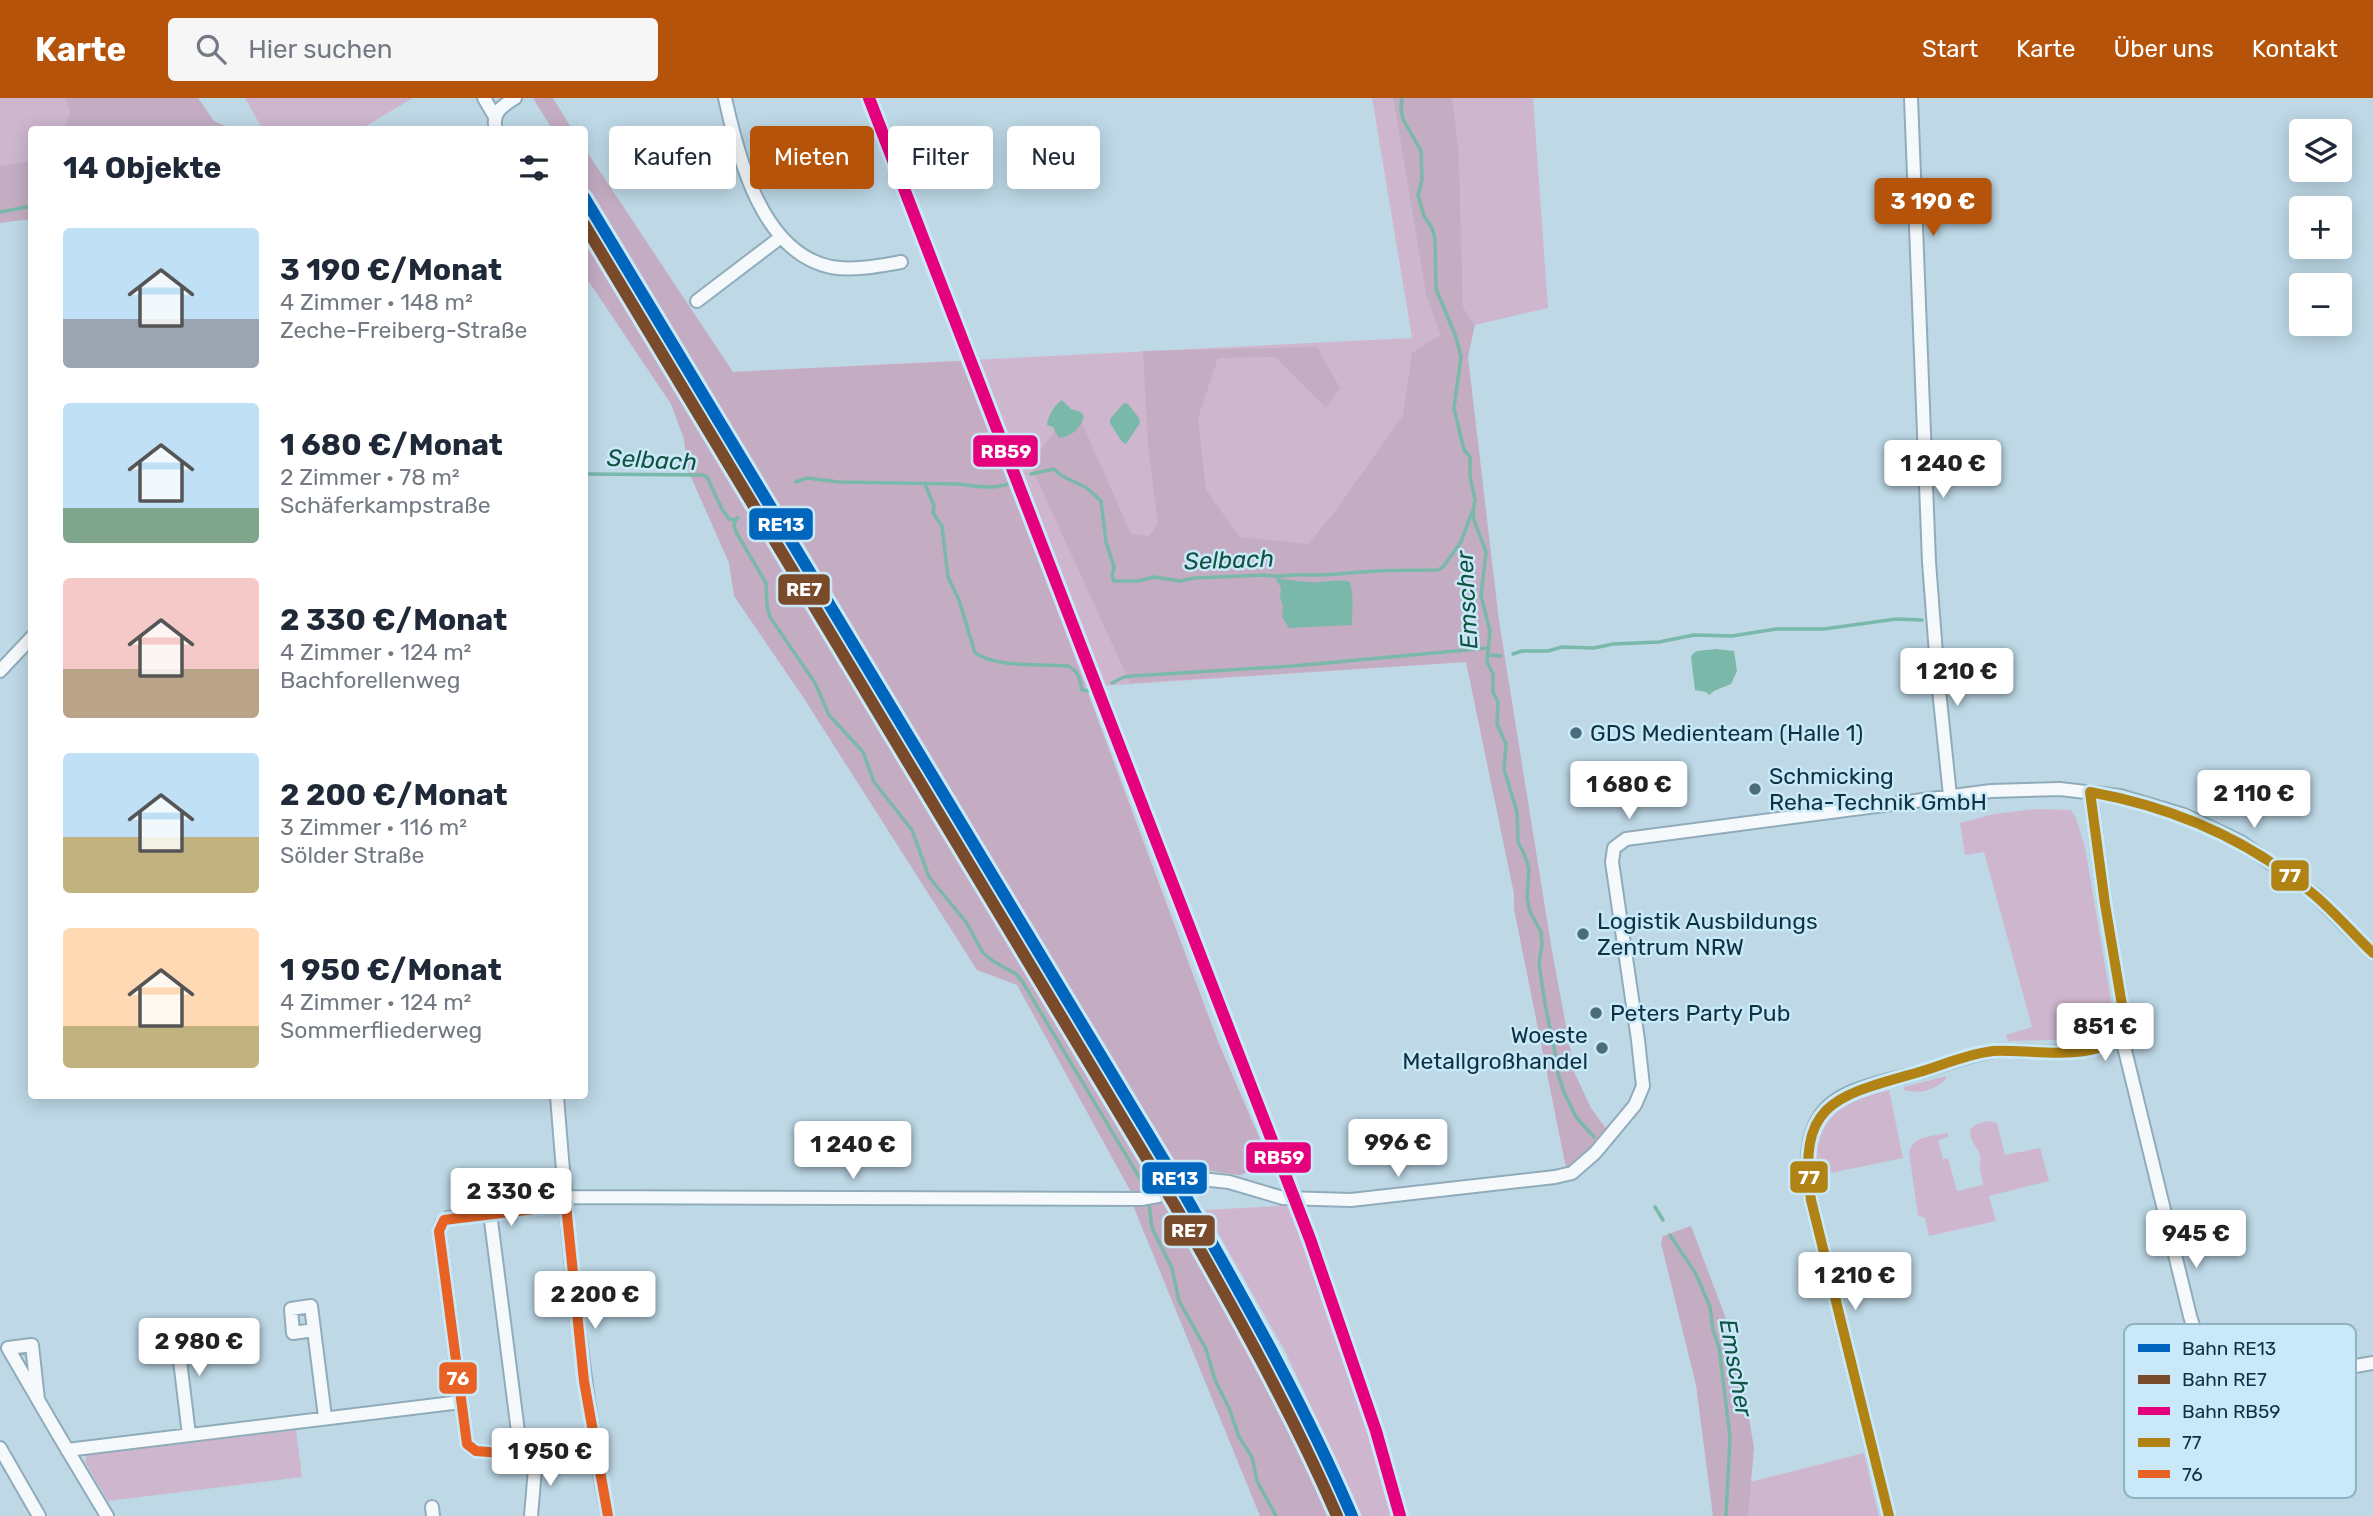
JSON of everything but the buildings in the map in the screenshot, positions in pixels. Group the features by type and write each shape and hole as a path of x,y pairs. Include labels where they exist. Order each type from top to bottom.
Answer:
{"street":[{"path":"484,98 495,123"},
{"path":"495,123 504,104 515,98"},
{"path":"725,98 746,171 767,217 780,237 806,258 832,267 853,269 901,262"},
{"path":"1911,98 1932,599 1950,796"},
{"path":"697,301 780,237"},
{"path":"0,671 28,641"},
{"path":"597,1461 476,1451 467,1444 439,1231 448,1218 566,1201 1140,1199 1158,1196 1192,1178 1230,1182 1283,1198 1351,1200 1564,1175 1580,1168 1595,1153 1635,1105 1643,1086 1612,862 1614,848 1626,839 2030,788 2120,796 2153,804 2215,828 2241,842 2314,894 2373,953"},
{"path":"2090,792 2124,1017 2122,1034 2193,1324"},
{"path":"1889,1516 1811,1200 1808,1147 1818,1119 1829,1104 1845,1094 1971,1056 1998,1051 2091,1049 2115,1041 2122,1034"},
{"path":"557,1099 584,1381 608,1516"},
{"path":"490,1213 521,1455"},
{"path":"314,1330 325,1418"},
{"path":"178,1348 189,1434"},
{"path":"38,1399 107,1516"},
{"path":"67,1450 461,1402"},
{"path":"0,1448 40,1516"},
{"path":"531,1516 536,1457"}],"shaded area":[{"path":"0,98 65,98 70,113 64,126 28,126 28,161 0,166"},
{"path":"65,98 198,98 214,121 225,126 64,126 70,113"},
{"path":"245,98 413,98 366,126 261,126"},
{"path":"533,98 553,98 570,126 550,126"},
{"path":"1372,98 1393,98 1426,293 1440,335 1466,662 1086,687 1217,1039 1270,1163 1240,1175 733,372 1412,338"},
{"path":"1393,98 1452,98 1459,152 1463,307 1475,325 1468,357 1499,621 1552,951 1575,1074 1591,1108 1607,1130 1588,1152 1566,1168 1514,909 1514,894 1466,662 1130,683 1030,464 1068,413 1079,416 1131,534 1149,536 1158,524 1148,445 1143,351 1317,347 1340,388 1326,408 1275,357 1218,358 1198,418 1206,490 1240,537 1308,544 1336,510 1403,415 1412,353 1440,335 1426,294"},
{"path":"1444,98 1533,98 1548,308 1475,325 1463,307 1459,152 1457,135"},
{"path":"588,154 609,189 612,189 733,372 964,361 1217,1039 1270,1163 1240,1175 1189,1168 1182,1173 588,189"},
{"path":"28,161 28,219 0,223 0,166"},
{"path":"588,231 1048,1003 1149,1163 1168,1187 1156,1191 1131,1192 1017,985 977,970 803,697 734,596 729,563 687,468 684,439 671,404 588,280"},
{"path":"1062,400 1071,409 1081,412 1084,417 1074,432 1059,438 1053,427 1047,425 1052,411"},
{"path":"1124,403 1128,404 1140,423 1126,444 1110,423 1110,419"},
{"path":"1275,577 1304,582 1350,582 1352,625 1289,628 1282,617 1281,588"},
{"path":"1698,651 1734,651 1737,671 1731,684 1709,695 1695,690 1691,657"},
{"path":"2037,809 2071,810 2085,847 2114,1018 2107,1031 2090,1039 2008,1041 2006,1035 2032,1027 1984,852 1965,855 1960,823 1994,814"},
{"path":"1946,1076 1946,1079 1931,1089 1916,1092 1904,1090 1904,1087"},
{"path":"1889,1090 1903,1158 1816,1176 1819,1140 1832,1116 1855,1101"},
{"path":"1989,1121 1997,1123 2005,1155 2040,1148 2049,1181 1989,1196 1996,1221 1929,1236 1925,1218 1918,1216 1909,1152 1911,1147 1924,1138 1948,1133 1948,1137 1938,1140 1943,1159 1948,1158 1957,1191 1983,1185 1980,1154 1970,1132 1975,1125"},
{"path":"1171,1193 1171,1201 1263,1365 1338,1516 1260,1516 1132,1203"},
{"path":"1292,1205 1343,1346 1394,1516 1362,1516 1285,1351 1205,1210"},
{"path":"1691,1226 1737,1348 1754,1448 1748,1516 1713,1516 1696,1385 1661,1243 1663,1236"},
{"path":"296,1430 302,1477 108,1501 85,1462 87,1455"},
{"path":"1864,1453 1879,1516 1748,1516 1750,1482"}],"waterway":[{"name":"Emscher","path":"1402,98 1403,119 1421,151 1422,180 1418,195 1435,239 1436,289 1456,337 1461,357 1454,408 1464,450 1470,457 1470,476 1475,500 1474,520 1486,552 1481,596 1490,631 1487,662 1493,674 1493,692 1498,702 1497,724 1506,744 1504,769 1517,812 1518,842 1529,869 1527,898 1530,912 1541,932 1539,963 1545,1004 1564,1092 1576,1117 1594,1137"},
{"name":"Selbach","path":"0,212 28,207"},
{"name":"Selbach","path":"1031,474 1054,469 1087,488 1101,501 1106,542 1114,567 1114,581 1138,581 1154,577 1180,581 1264,575 1438,570 1461,542 1472,512"},
{"name":"Selbach","path":"588,474 703,475 707,477 729,519 738,518"},
{"name":"Selbach","path":"796,482 807,478 839,482 958,484 984,487 1010,483"},
{"path":"925,484 934,506 933,513 942,526 948,577 959,600 975,653 1008,663 1068,666 1077,673 1082,690 1090,691"},
{"path":"736,519 736,532 766,583 770,617 815,683 829,715 863,752 874,782 912,830 929,877 966,922 983,953 1016,974 1022,981 1148,1192"},
{"path":"1513,654 1562,647 1594,648 1613,644 1659,642 1694,635 1732,636 1776,629 1824,629 1896,619 1922,620"},
{"path":"1112,683 1132,676 1293,666 1488,648"},
{"path":"1489,655 1501,656"},
{"path":"1149,1204 1152,1228 1172,1268 1179,1301 1206,1349 1215,1380 1239,1437 1252,1457 1257,1481 1276,1516"},
{"name":"Emscher","path":"1655,1207 1663,1220"},
{"name":"Emscher","path":"1670,1235 1696,1274 1710,1307 1713,1330 1719,1347 1730,1437 1726,1516"}],"rail line":[{"name":"RB59","path":"869,98 1310,1239 1376,1431 1400,1516"},
{"name":"RE13","path":"588,204 1186,1197 1294,1394 1352,1516"},
{"name":"RE7","path":"588,231 1174,1204 1280,1397 1337,1516"}],"transit line":[{"name":"77","path":"2090,792 2121,798 2180,816 2262,856 2312,893 2373,953"},
{"name":"77","path":"1889,1516 1811,1200 1808,1168 1810,1142 1817,1123 1828,1109 1843,1098 1863,1089 1963,1057 1993,1051 2049,1053 2091,1050 2108,1044 2119,1033 2124,1017 2090,792"},
{"name":"76","path":"597,1461 476,1451 467,1444 439,1231 444,1220 566,1205 584,1381 608,1516"}],"place":[{"name":"GDS Medienteam (Halle 1)","path":"1576,733"},
{"name":"Schmicking Reha-Technik GmbH","path":"1755,789"},
{"name":"Logistik Ausbildungs Zentrum NRW","path":"1583,934"},
{"name":"Peters Party Pub","path":"1596,1013"},
{"name":"Woeste Metallgroßhandel","path":"1602,1048"}]}
